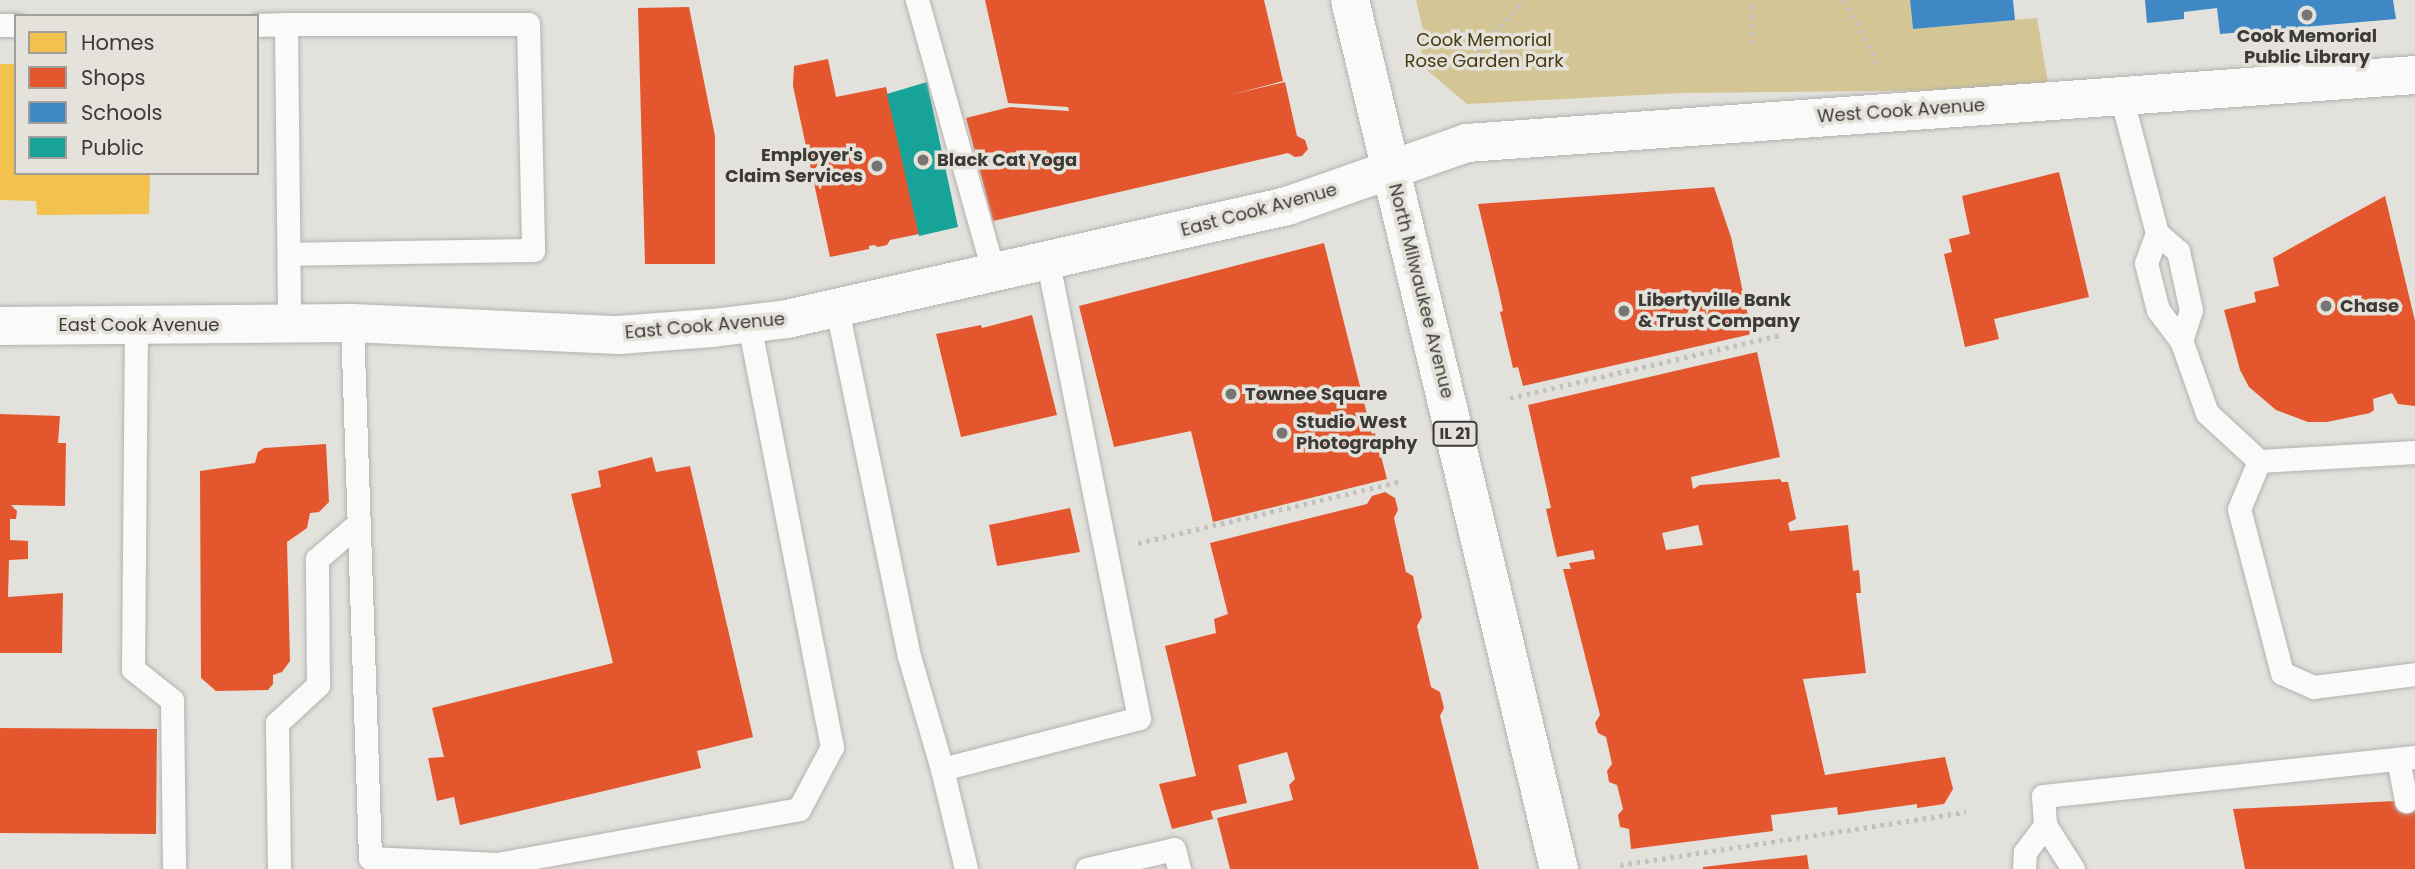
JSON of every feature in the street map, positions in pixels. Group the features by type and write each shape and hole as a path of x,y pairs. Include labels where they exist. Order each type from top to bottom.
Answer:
{"street":[{"name":"North Milwaukee Avenue","path":"1350,0 1559,869"},
{"name":"West Cook Avenue","path":"1391,170 1467,143 2415,75"},
{"name":"East Cook Avenue","path":"0,326 352,323 619,335 749,324 836,309 1287,206 1391,170"}],"lane":[{"path":"918,0 994,274"},
{"path":"259,24 528,24 533,250 289,254"},
{"path":"286,24 289,324"},
{"path":"2121,96 2157,233 2178,251 2191,310 2180,340"},
{"path":"2157,233 2146,263 2158,310 2180,340 2207,413 2259,461 2415,452"},
{"path":"942,769 1139,718 1048,261"},
{"path":"836,309 909,656 942,769 966,869"},
{"path":"352,323 370,858 497,864 799,809 832,747 749,324"},
{"path":"136,325 133,669 172,700 174,869"},
{"path":"2259,461 2239,509 2282,673 2314,687 2415,674"},
{"path":"279,869 277,723 318,685 317,559 359,523"},
{"path":"2073,869 2045,825 2043,796 2406,758 2406,801"},
{"path":"2024,869 2025,852 2045,825"},
{"path":"1087,869 1174,849 1180,869"}],"path":[{"path":"1459,69 1525,0"},
{"path":"1750,44 1751,6 1758,0"},
{"path":"1844,0 1880,66"},
{"path":"1510,398 1781,335"},
{"path":"1107,550 1404,481"},
{"path":"1620,865 1966,812"}],"green space":[{"name":"Cook Memorial Rose Garden Park","path":"1416,0 1910,0 1913,29 2037,18 2049,89 1680,93 1467,104 1420,64 1423,29"}],"building: Homes":[{"path":"0,64 14,64 14,175 150,175 149,214 37,215 36,201 0,200"}],"building: Shops":[{"path":"985,0 1264,0 1283,81 1230,95 1285,82 1297,136 1305,140 1308,149 1302,156 1295,157 1288,153 993,221 966,118 1010,107 1069,111 1068,107 1008,103"},
{"path":"689,7 715,136 715,264 645,264 638,8"},
{"path":"828,59 836,97 886,87 919,234 890,240 887,245 869,246 869,249 830,257 793,86 794,66"},
{"path":"2059,172 2089,297 1994,319 1999,339 1965,347 1944,254 1952,252 1949,239 1970,234 1962,196"},
{"path":"1714,187 1731,237 1752,334 1523,386 1518,367 1513,368 1500,312 1503,311 1499,292 1478,204"},
{"name":"Chase","path":"2385,196 2415,321 2415,406 2398,404 2392,393 2373,399 2374,410 2370,413 2327,422 2308,422 2276,410 2249,387 2240,370 2224,310 2256,302 2254,292 2279,286 2273,258"},
{"path":"1324,243 1372,434 1375,433 1387,479 1213,522 1191,431 1114,447 1079,306"},
{"path":"1032,315 1057,415 961,437 936,334 981,325 982,328"},
{"path":"1757,352 1780,457 1691,477 1693,489 1700,485 1780,479 1782,482 1788,482 1796,519 1788,523 1790,531 1848,525 1853,571 1859,570 1861,593 1856,593 1866,673 1803,679 1825,775 1945,757 1953,789 1944,804 1917,808 1917,804 1838,815 1837,807 1771,815 1773,831 1631,849 1629,829 1620,827 1618,815 1623,809 1617,785 1609,782 1607,771 1612,764 1606,737 1598,733 1595,723 1600,715 1563,569 1571,569 1569,563 1595,559 1593,550 1557,557 1546,509 1551,508 1528,405","holes":["1698,525 1703,545 1666,550 1662,533"]},
{"path":"0,414 60,416 58,443 66,443 65,506 11,505 17,511 16,519 10,519 10,540 28,541 28,559 9,560 8,597 63,593 62,653 0,653"},
{"path":"326,444 329,502 319,512 310,513 307,528 287,542 290,661 282,672 273,675 273,684 268,690 216,691 201,678 200,471 255,463 258,452 264,448"},
{"path":"652,457 656,472 690,466 753,737 697,751 701,768 460,825 454,797 437,801 428,758 444,757 432,708 613,663 571,494 601,487 598,471"},
{"path":"1385,492 1395,498 1398,510 1394,518 1406,572 1413,576 1422,617 1417,626 1431,687 1440,692 1444,708 1440,716 1479,869 1230,869 1217,818 1293,800 1289,785 1295,779 1287,752 1238,765 1247,803 1211,811 1213,819 1172,829 1159,784 1196,776 1165,646 1216,633 1214,619 1228,614 1210,543 1367,504 1372,496"},
{"path":"1070,508 1080,552 997,566 989,525"},
{"path":"0,728 157,729 156,834 0,833"},
{"path":"2415,800 2415,869 2245,869 2233,809"},
{"path":"1807,855 1809,869 1703,869 1703,867"}],"building: Schools":[{"path":"1910,0 2013,0 2015,20 1913,29"},
{"name":"Cook Memorial Public Library","path":"2145,0 2393,0 2396,19 2220,34 2217,8 2184,12 2184,19 2147,23"}],"building: Public":[{"name":"Black Cat Yoga","path":"927,82 958,227 919,236 887,94"}],"place":[{"name":"Cook Memorial Public Library","path":"2307,15"},
{"name":"Black Cat Yoga","path":"923,160"},
{"name":"Employer's Claim Services","path":"877,166"},
{"name":"Chase","path":"2326,306"},
{"name":"Libertyville Bank & Trust Company","path":"1624,311"},
{"name":"Townee Square","path":"1231,394"},
{"name":"Studio West Photography","path":"1282,433"}]}
